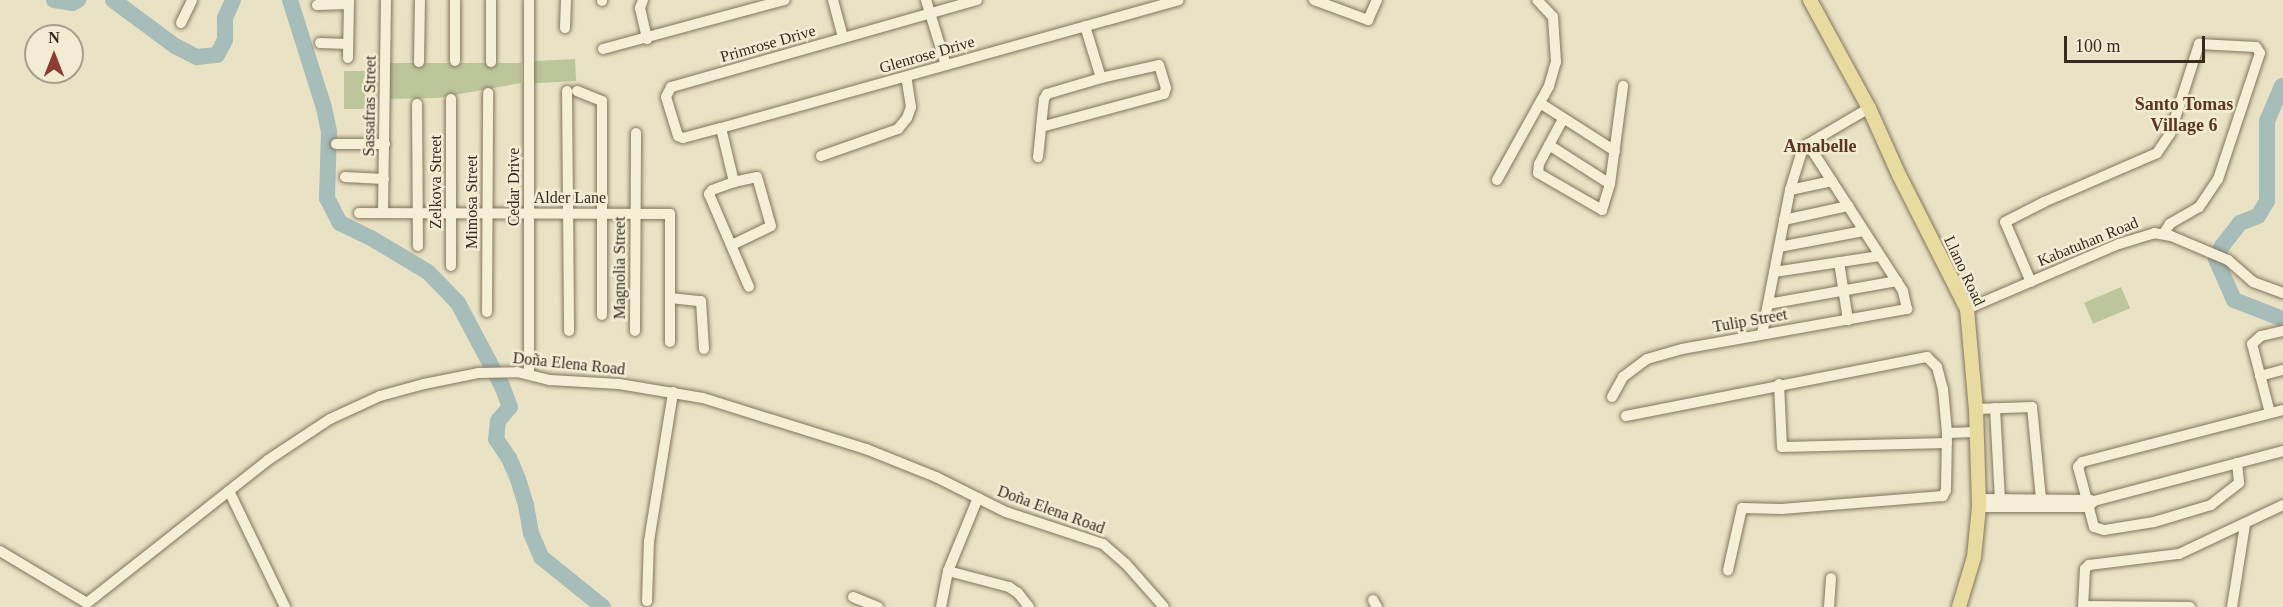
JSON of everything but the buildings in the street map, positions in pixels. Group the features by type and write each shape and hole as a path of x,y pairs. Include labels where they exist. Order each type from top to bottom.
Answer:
{"main road":[{"name":"Llano Road","path":"1813,4 1869,108 1899,174 1967,309 1976,409 1979,503 1974,557 1959,607"}],"street":[{"path":"181,23 192,0"},
{"name":"Sassafras Street","path":"383,213 386,0"},
{"path":"419,62 420,0"},
{"path":"455,0 455,62"},
{"path":"490,0 491,62"},
{"name":"Cedar Drive","path":"529,0 529,374"},
{"path":"565,28 566,0"},
{"path":"643,0 640,8 647,39"},
{"path":"603,49 785,0"},
{"path":"833,0 843,38"},
{"path":"926,0 946,65"},
{"name":"Primrose Drive","path":"683,138 678,136 666,97 671,87 977,0"},
{"name":"Glenrose Drive","path":"683,138 1178,0"},
{"path":"1314,0 1368,20 1377,0"},
{"path":"1497,180 1549,86 1557,58 1553,17 1537,0"},
{"path":"317,5 349,2 348,58"},
{"path":"1085,26 1101,78"},
{"path":"320,43 348,44"},
{"path":"2031,282 2006,222 2044,202 2157,153 2170,134 2199,44 2256,47 2260,53 2218,179 2199,207 2170,224 2164,233"},
{"path":"1038,157 1041,128 1047,94 1157,64 1166,91 1041,128"},
{"path":"821,156 898,129 907,118 911,107 906,76"},
{"path":"1563,119 1538,167 1538,173 1599,210 1604,208 1610,184 1623,86"},
{"path":"569,331 568,213 572,91 602,101 600,213 602,315"},
{"name":"Mimosa Street","path":"487,312 488,93"},
{"name":"Zelkova Street","path":"451,99 451,266"},
{"path":"1540,103 1615,151"},
{"path":"417,104 418,246"},
{"path":"1762,334 1796,164 1808,144 1869,108"},
{"path":"721,128 734,182"},
{"name":"Magnolia Street","path":"635,331 636,133"},
{"path":"336,144 385,144"},
{"path":"1768,304 1897,281 1808,144"},
{"path":"1549,145 1610,184"},
{"path":"345,177 384,179"},
{"path":"732,245 771,226 758,177 734,182 712,190 709,194 749,287"},
{"path":"1790,190 1832,181"},
{"path":"1784,220 1848,206"},
{"name":"Alder Lane","path":"359,213 668,213 672,215 670,298"},
{"path":"1779,247 1864,231"},
{"name":"Kabatuhan Road","path":"1967,309 2135,237 2164,233 2216,255 2236,266 2260,285 2283,293"},
{"path":"1774,272 1880,256"},
{"path":"1839,262 1848,320"},
{"name":"Tulip Street","path":"1612,397 1623,377 1647,359 1682,349 1762,334 1905,311 1908,307 1897,281"},
{"path":"670,342 670,298 701,300 704,350"},
{"path":"2270,413 2253,340 2261,336 2283,332"},
{"path":"1626,416 1779,384 1927,357 1937,367 1943,389 1947,438 1946,490 1943,496 1936,499 1782,509 1742,508 1728,570"},
{"path":"2260,376 2283,370"},
{"name":"Doña Elena Road","path":"0,551 87,603 229,491 316,427 356,406 424,384 478,373 504,372 529,374 550,380 598,382 673,392 731,406 866,449 936,477 1023,519 1103,544 1126,564 1164,607"},
{"path":"1779,384 1782,447 1947,438 1977,432"},
{"path":"647,601 649,541 673,392"},
{"path":"1976,409 2029,406 2034,410 2041,499"},
{"path":"1995,408 2000,499"},
{"path":"2237,463 2240,478 2236,488 2211,505 2179,517 2118,529 2094,527 2090,502 2078,467 2082,462 2283,410"},
{"path":"1979,503 2090,502 2283,451"},
{"path":"229,491 285,607"},
{"path":"954,607 942,606 948,571 978,498"},
{"path":"1979,503 2000,499 2090,502"},
{"path":"2190,607 2083,606 2085,569 2089,566 2179,554 2283,505"},
{"path":"2232,607 2244,525"},
{"path":"948,571 1009,587 1018,593 1029,607"},
{"path":"1829,607 1831,578"},
{"path":"853,597 878,607"}],"green space":[{"path":"575,59 576,81 534,83 533,61"},
{"path":"387,63 521,63 521,83 437,98 387,99"},
{"path":"344,71 365,71 365,109 344,109"},
{"path":"2121,287 2130,308 2093,324 2084,303"}],"waterway":[{"path":"54,0 72,3 78,0"},
{"path":"113,0 175,46 197,57 217,55 225,40 225,18 233,0"},
{"path":"290,0 329,131 327,198 340,223 371,238 428,272 458,303 502,386 510,407 498,421 496,439 509,458 518,479 531,533 541,557 603,607"},
{"path":"2282,86 2267,121 2267,201 2258,216 2240,223 2222,246 2216,259 2234,300 2283,319"}],"district":[{"name":"Santo Tomas Village 6","path":"2184,115"},
{"name":"Amabelle","path":"1820,146"}]}
